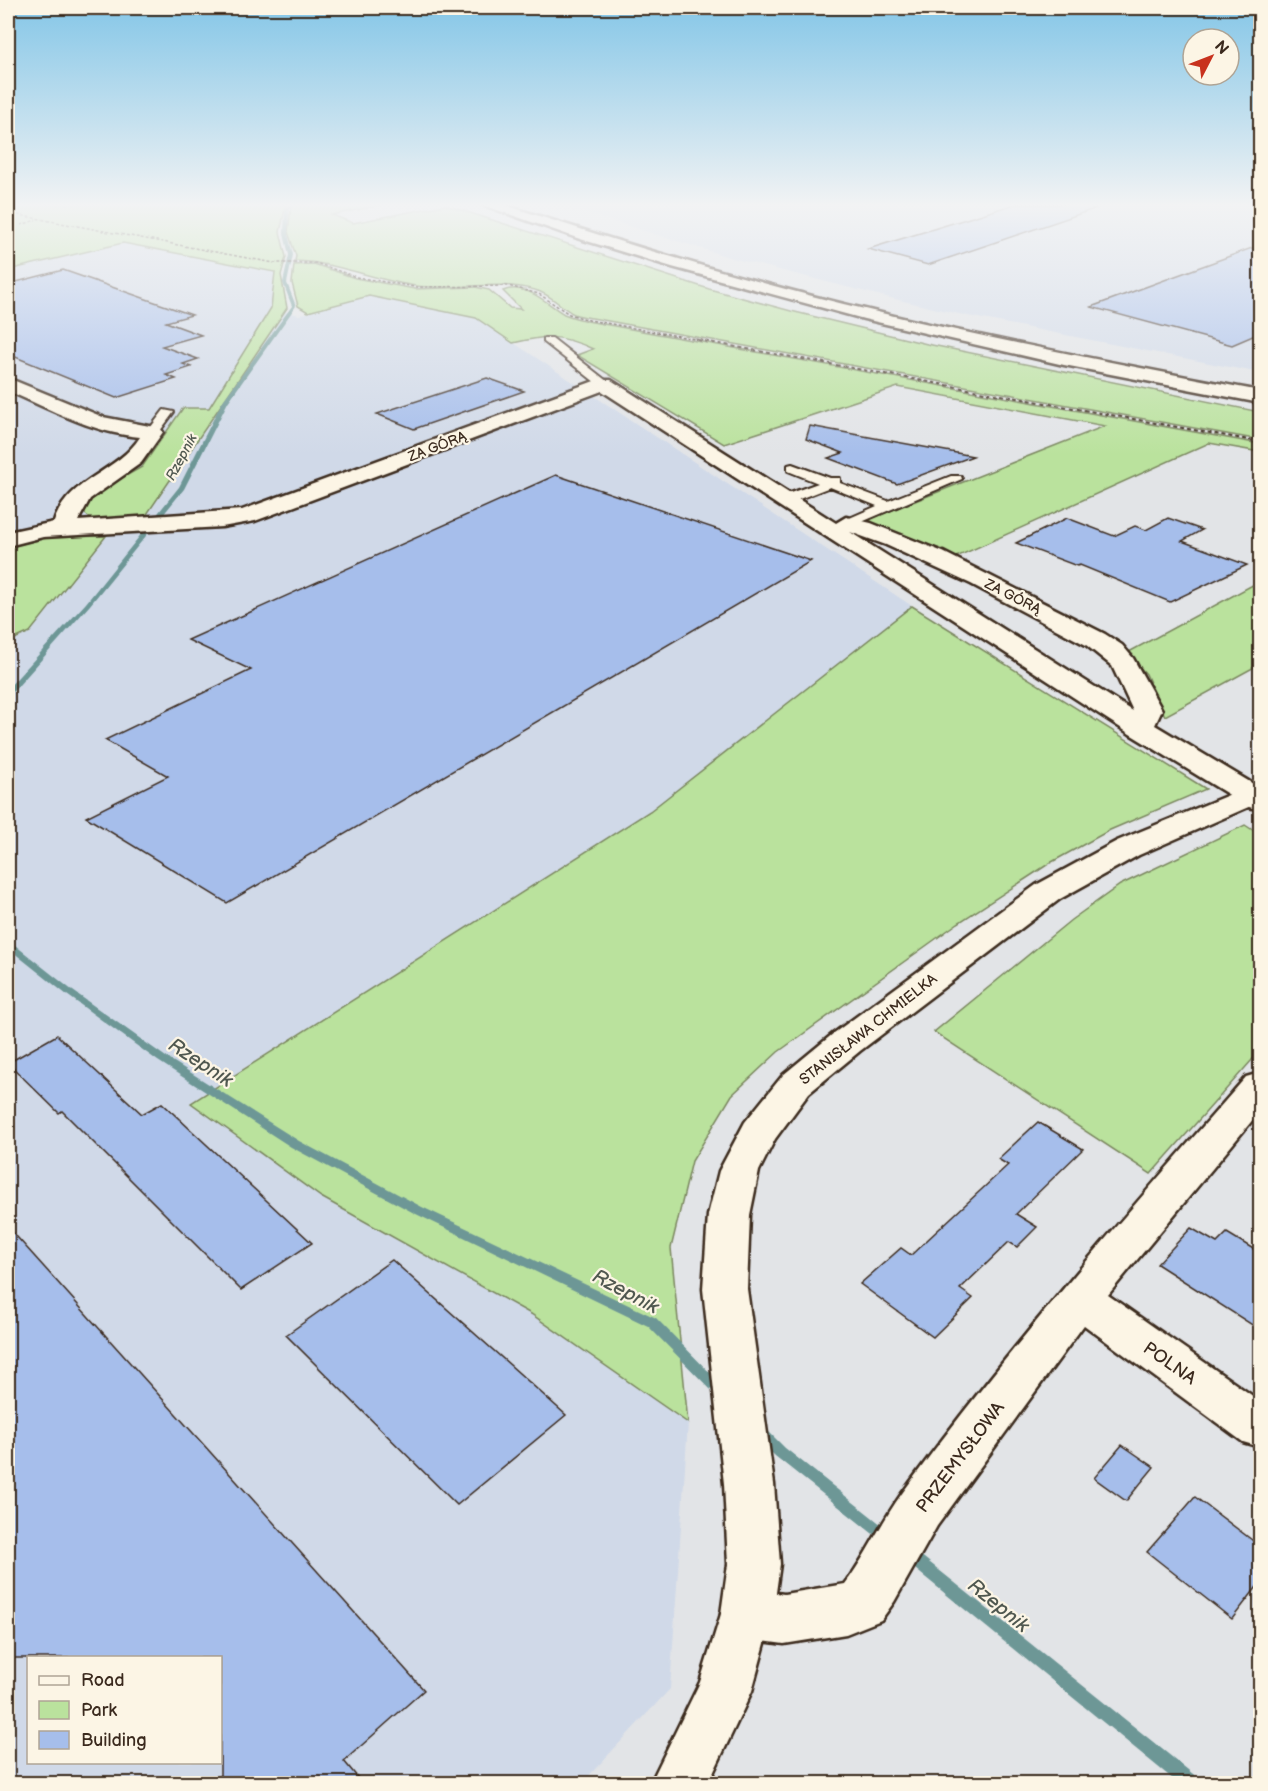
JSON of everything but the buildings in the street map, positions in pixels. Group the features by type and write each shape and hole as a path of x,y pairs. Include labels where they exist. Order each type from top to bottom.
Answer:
{"street":[{"path":"762,288 861,314 1046,355 1260,397"},
{"path":"8,384 104,424 128,430 153,432 136,458 76,498 67,514 64,529"},
{"name":"ZA GÓRĄ","path":"8,539 64,529 222,520 268,509 604,384 784,500 839,525 951,565 1113,651 1148,710 1140,728"},
{"name":"ZA GÓRĄ","path":"839,525 1140,728 1258,796"},
{"name":"STANISŁAWA CHMIELKA","path":"747,1614 754,1564 749,1484 725,1289 729,1215 739,1171 759,1132 796,1084 847,1042 1048,892 1128,848 1258,796"},
{"name":"PRZEMYSŁOWA","path":"747,1614 784,1618 846,1609 862,1602 876,1585 919,1510 1079,1298 1260,1086"},
{"name":"POLNA","path":"1079,1298 1260,1427"},
{"path":"678,1784 725,1691 747,1614"}],"lane":[{"path":"548,340 604,384"},
{"path":"153,432 168,412"},
{"path":"792,468 888,506"},
{"path":"784,500 845,477"},
{"path":"839,525 956,479"}],"path":[{"path":"517,288 539,294 568,314 588,320 1260,442"}],"shaded area":[{"path":"8,288 274,288 272,308 299,315 369,296 476,318 912,606 650,811 191,1102 321,1197 531,1314 688,1423 670,1689 582,1783 8,1783"},
{"path":"849,288 1260,288 1260,373 968,316"}],"green space":[{"path":"273,288 283,288 287,308 145,517 110,522 93,519 86,515 81,509 92,495 142,467 183,408 209,408 271,308"},
{"path":"293,288 478,288 489,290 510,308 521,309 503,291 520,289 528,291 564,314 587,321 1260,444 1260,452 1209,443 952,559 862,522 1105,426 898,387 724,444 577,355 593,349 562,338 535,338 513,343 476,318 369,296 308,312 298,306"},
{"path":"523,288 705,288 927,344 1260,412 1260,440 583,316 574,314 535,290"},
{"path":"106,536 30,632 8,642 8,547 51,537"},
{"path":"1260,581 1260,664 1165,716 1146,674 1127,653"},
{"path":"912,606 1206,789 1110,830 1050,863 958,923 778,1052 732,1095 692,1161 671,1248 688,1423 531,1314 321,1197 191,1103 650,811"},
{"path":"1245,825 1260,835 1260,1051 1151,1174 934,1032 1071,920 1120,885"}],"waterway":[{"name":"Rzepnik","path":"8,692 88,604 182,488 225,402 294,306 287,288"},
{"name":"Rzepnik","path":"8,944 70,993 162,1059 295,1144 418,1210 652,1322 720,1391"},
{"name":"Rzepnik","path":"759,1431 780,1452 887,1537"},
{"name":"Rzepnik","path":"909,1555 1192,1784"}]}
